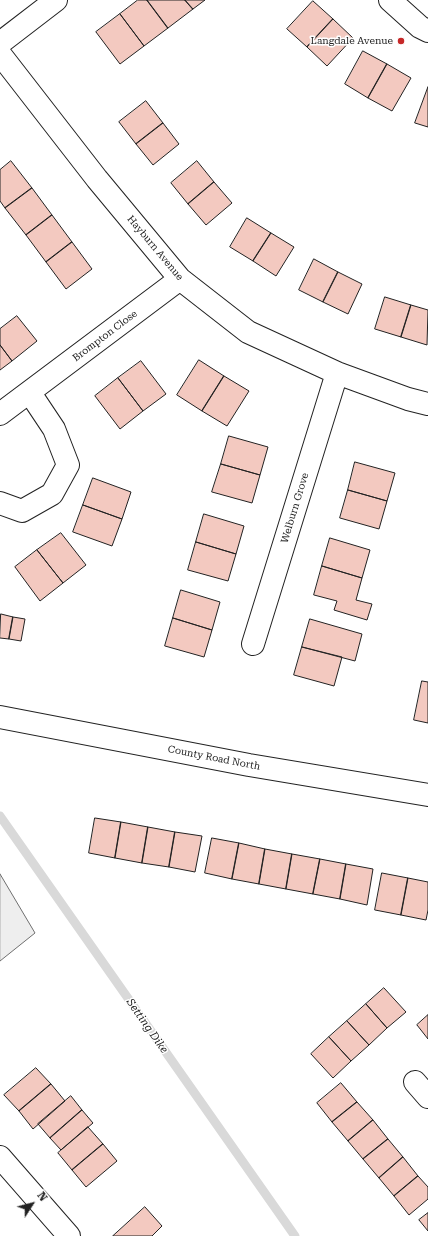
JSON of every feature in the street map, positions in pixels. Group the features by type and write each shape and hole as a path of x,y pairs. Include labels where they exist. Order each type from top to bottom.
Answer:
{"street":[{"path":"0,43 56,0"},
{"path":"390,0 420,27 428,31"},
{"name":"Hayburn Avenue","path":"0,54 97,180 180,279 248,332 336,373 408,399 428,404"},
{"name":"Brompton Close","path":"0,414 180,279"},
{"name":"Welburn Grove","path":"252,644 336,373"},
{"path":"0,503 22,511 52,494 68,466 54,429 30,393"},
{"name":"County Road North","path":"0,717 249,765 428,795"},
{"path":"0,1157 69,1236"}],"shaded area":[{"path":"0,874 35,933 0,961"}],"building":[{"path":"138,0 147,0 168,28 144,46 120,14"},
{"path":"147,0 185,0 193,9 168,28"},
{"path":"185,0 205,0 193,9"},
{"path":"313,1 333,19 307,47 287,29"},
{"path":"120,14 144,46 120,64 96,32"},
{"path":"333,19 353,38 327,66 307,47"},
{"path":"363,51 387,64 368,98 345,84"},
{"path":"387,64 411,78 392,111 368,98"},
{"path":"428,87 428,127 415,123"},
{"path":"146,101 163,123 136,144 119,122"},
{"path":"163,123 179,144 153,165 136,144"},
{"path":"11,161 32,188 5,208 0,201 0,170"},
{"path":"197,161 214,182 188,204 171,183"},
{"path":"214,182 232,203 206,225 188,204"},
{"path":"32,188 52,215 26,235 5,208"},
{"path":"52,215 72,242 46,262 26,235"},
{"path":"247,218 271,233 253,261 230,247"},
{"path":"271,233 294,247 276,276 253,261"},
{"path":"72,242 92,269 66,289 46,262"},
{"path":"314,259 338,272 323,302 299,290"},
{"path":"338,272 362,284 348,314 323,302"},
{"path":"385,297 411,305 401,337 375,329"},
{"path":"411,305 428,310 427,345 401,337"},
{"path":"17,316 37,341 12,361 0,345 0,329"},
{"path":"0,345 12,361 0,370"},
{"path":"199,360 224,376 202,411 177,395"},
{"path":"141,361 166,394 143,411 118,378"},
{"path":"224,376 249,391 227,426 202,411"},
{"path":"118,378 143,411 120,429 95,396"},
{"path":"229,436 268,447 260,475 221,464"},
{"path":"355,462 395,473 387,501 348,490"},
{"path":"221,464 260,475 252,503 212,492"},
{"path":"93,478 131,492 122,519 83,505"},
{"path":"348,490 387,501 379,529 340,518"},
{"path":"83,505 122,519 112,546 73,532"},
{"path":"204,514 244,526 236,554 196,542"},
{"path":"61,533 86,565 63,583 37,550"},
{"path":"330,538 370,550 362,578 322,566"},
{"path":"196,542 236,554 228,581 188,570"},
{"path":"37,550 63,583 40,601 15,567"},
{"path":"322,566 362,578 356,600 372,604 367,620 334,610 337,601 314,595"},
{"path":"181,590 220,602 212,630 173,618"},
{"path":"1,614 13,617 9,639 0,638"},
{"path":"13,617 25,619 21,641 9,639"},
{"path":"173,618 212,630 204,657 165,646"},
{"path":"310,619 362,634 355,661 302,647"},
{"path":"302,647 342,657 334,686 294,675"},
{"path":"422,681 428,682 428,723 414,720"},
{"path":"95,818 121,822 115,858 89,853"},
{"path":"121,822 148,827 142,863 115,858"},
{"path":"148,827 175,832 169,867 142,863"},
{"path":"175,832 202,836 195,872 169,867"},
{"path":"212,838 239,843 232,879 205,873"},
{"path":"239,843 265,849 259,884 232,879"},
{"path":"265,849 292,854 286,889 259,884"},
{"path":"292,854 320,859 313,894 286,889"},
{"path":"320,859 346,864 340,899 313,894"},
{"path":"346,864 373,869 367,905 340,899"},
{"path":"382,873 408,878 401,915 375,910"},
{"path":"408,878 428,882 428,910 426,920 401,915"},
{"path":"384,988 406,1012 387,1028 366,1004"},
{"path":"366,1004 387,1028 369,1045 347,1021"},
{"path":"428,1015 428,1039 417,1025"},
{"path":"347,1021 369,1045 351,1061 329,1037"},
{"path":"329,1037 351,1061 333,1078 311,1054"},
{"path":"36,1068 51,1084 19,1111 4,1095"},
{"path":"341,1083 357,1102 332,1122 317,1103"},
{"path":"51,1084 65,1101 33,1129 19,1111"},
{"path":"71,1096 82,1110 50,1138 38,1124"},
{"path":"357,1102 373,1120 348,1141 332,1122"},
{"path":"82,1110 93,1123 61,1150 50,1138"},
{"path":"373,1120 388,1139 363,1159 348,1141"},
{"path":"88,1127 103,1144 72,1170 58,1153"},
{"path":"388,1139 403,1157 379,1178 363,1159"},
{"path":"103,1144 117,1161 86,1187 72,1170"},
{"path":"403,1157 418,1176 394,1196 379,1178"},
{"path":"418,1176 428,1187 428,1199 409,1215 394,1196"},
{"path":"145,1207 162,1226 152,1236 113,1236"},
{"path":"428,1213 428,1231 419,1220"}],"waterway":[{"name":"Setting Dike","path":"0,816 295,1236"}],"place":[{"name":"Langdale Avenue","path":"401,41"}]}
